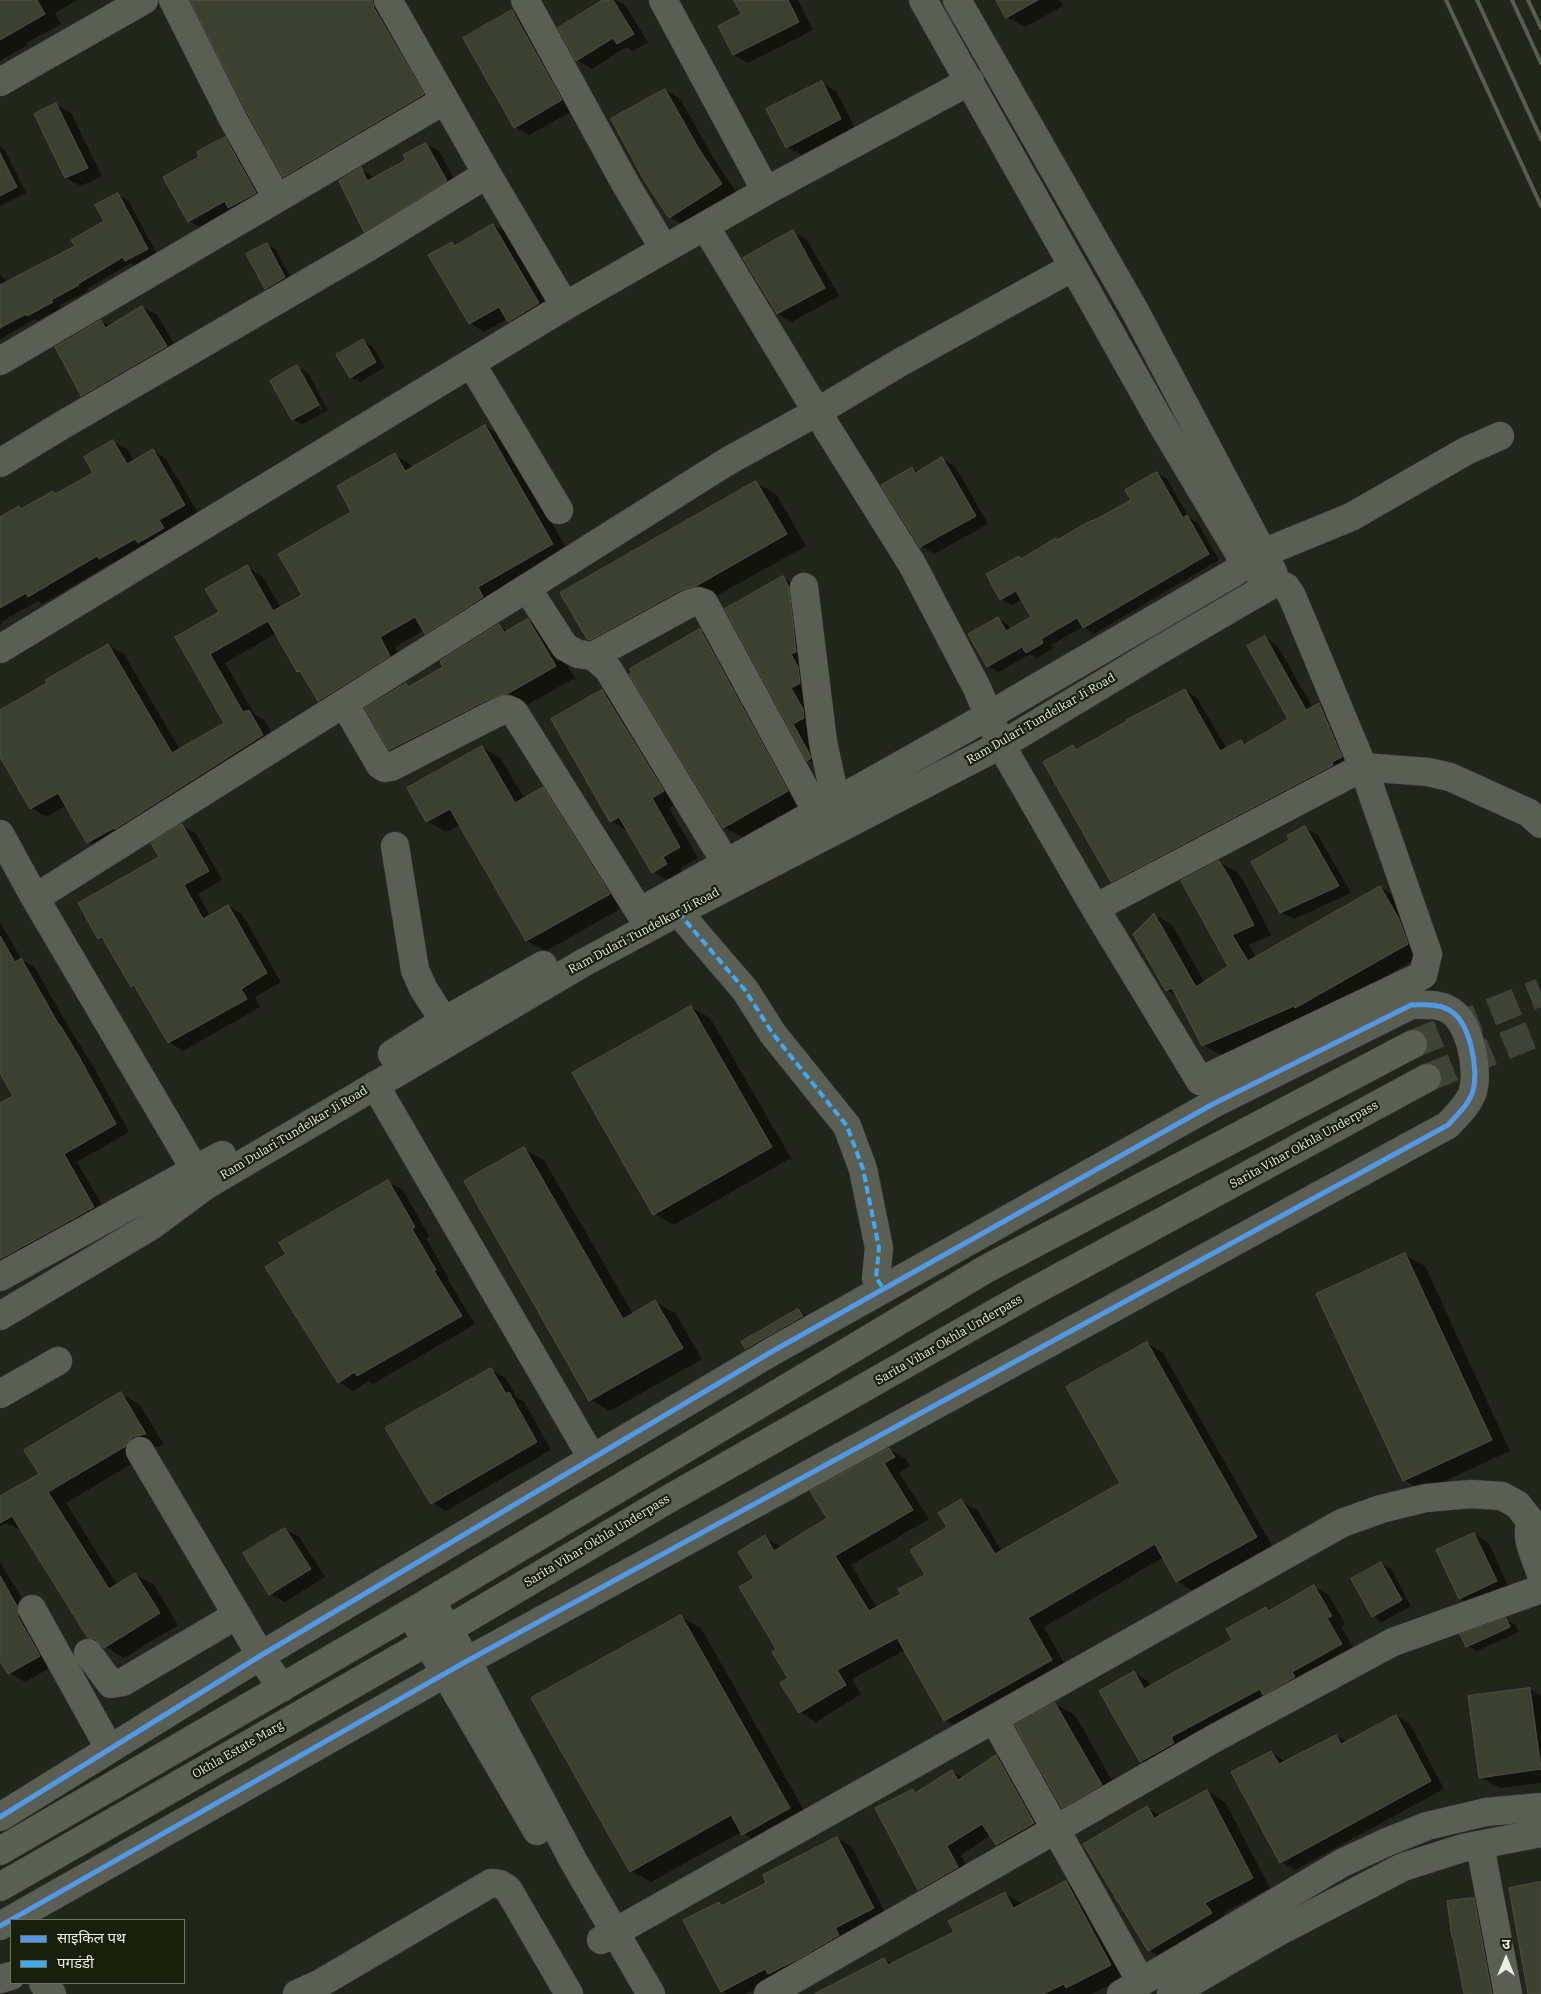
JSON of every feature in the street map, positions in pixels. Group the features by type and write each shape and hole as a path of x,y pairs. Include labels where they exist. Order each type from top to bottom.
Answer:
{"main road":[{"path":"0,1851 421,1607 986,1270 1413,1044"},
{"name":"Sarita Vihar Okhla Underpass","path":"476,1612 665,1501 1024,1297 1427,1078"},
{"name":"Okhla Estate Marg","path":"0,1887 438,1636 476,1612"}],"street":[{"path":"0,82 144,0"},
{"path":"173,0 234,121 277,198"},
{"path":"388,0 565,306"},
{"path":"524,0 625,183 664,249"},
{"path":"663,0 766,191"},
{"path":"923,0 1160,421 1242,560 1252,559"},
{"path":"0,1817 260,1656 592,1458 773,1351 1214,1104 1300,1046 1423,975 1428,954 1362,767 1292,596 1286,587 1274,580 1252,559 1136,313 957,0"},
{"path":"0,649 565,306 766,191 970,81"},
{"path":"0,361 445,100"},
{"path":"0,463 367,248 487,174"},
{"path":"12,1919 456,1667 1448,1125 1465,1106 1473,1091 1475,1068 1471,1046 1458,1018 1450,1010 1436,1004 1411,1005 1200,1081 1095,908 1001,745 977,688 912,564 817,412 705,226"},
{"path":"35,898 728,461 817,412 899,363 1073,267"},
{"path":"471,363 559,510"},
{"path":"344,703 380,765 385,768 496,713 507,709 514,712 644,920 726,863 988,716 1235,572 1252,559 1352,517 1466,451 1500,436"},
{"name":"Ram Dulari Tundelkar Ji Road","path":"0,1316 151,1226 200,1178 444,1021 644,920 678,912 1001,745 1271,585 1274,580"},
{"path":"804,587 823,742 827,807"},
{"path":"527,588 565,647 578,654 593,656 608,669 726,863"},
{"path":"593,656 690,602 698,601 704,604 827,807"},
{"path":"1095,908 1362,767 1428,772 1450,777 1529,813 1541,824"},
{"path":"0,834 35,898 200,1178"},
{"path":"395,846 416,970 423,988 444,1021"},
{"path":"678,912 745,990 773,1034 846,1126 863,1169 879,1248 876,1278 884,1289"},
{"name":"Ram Dulari Tundelkar Ji Road","path":"0,1277 200,1178 375,1085 583,963 644,920"},
{"path":"375,1085 592,1458"},
{"path":"0,1394 58,1361"},
{"path":"140,1451 260,1656 282,1688"},
{"path":"608,1936 1342,1523 1382,1509 1426,1498 1471,1494 1502,1496 1518,1505 1536,1524 1528,1528 1541,1574"},
{"path":"768,1994 1215,1738 1393,1642 1541,1589"},
{"path":"421,1607 608,1936 632,1994"},
{"path":"32,1609 109,1748"},
{"path":"88,1653 111,1684 123,1682 237,1615"},
{"path":"994,1719 1056,1830 1131,1988 1342,1863 1387,1842 1427,1826 1486,1812 1541,1807"},
{"path":"1171,1994 1286,1927 1403,1866 1480,1845 1541,1833"},
{"path":"1480,1845 1508,1994"},
{"path":"297,1994 319,1984 491,1883 500,1884 508,1889 569,1994"},
{"path":"608,1936 651,1994"},
{"path":"44,1984 52,1994"}],"building":[{"path":"0,0 37,0 45,14 0,40"},
{"path":"190,0 372,0 374,8 424,94 283,177 248,114"},
{"path":"603,0 613,0 634,34 617,44 613,38 576,61 558,28"},
{"path":"734,0 788,0 799,22 733,55 718,26 741,14"},
{"path":"996,0 1038,0 1006,18"},
{"path":"512,10 562,100 514,128 463,38"},
{"path":"822,81 841,119 786,148 766,109"},
{"path":"665,89 699,149 722,184 669,218 644,180 611,119"},
{"path":"56,103 88,168 65,178 34,114"},
{"path":"225,137 256,193 228,208 225,201 188,222 163,177 199,157 197,152"},
{"path":"426,143 447,181 364,232 339,181 361,167 367,181 406,160 403,155"},
{"path":"0,153 17,187 0,196"},
{"path":"118,193 148,249 125,261 123,257 51,300 53,302 0,328 0,285 75,246 71,240 104,221 95,205"},
{"path":"493,224 539,303 508,322 499,307 469,324 428,255 452,242 454,246"},
{"path":"793,230 825,288 777,314 743,258"},
{"path":"267,243 285,277 265,289 246,254"},
{"path":"142,306 167,346 81,396 55,347 101,320 105,328"},
{"path":"363,339 376,362 350,378 336,355"},
{"path":"297,365 319,405 292,420 270,381"},
{"path":"485,425 553,544 478,587 483,597 425,634 415,617 380,637 390,656 318,701 300,671 297,672 268,621 210,654 243,712 249,710 263,735 115,829 87,843 58,793 30,809 0,757 0,710 47,683 45,680 108,644 172,753 224,723 175,637 219,612 205,589 247,565 273,611 302,595 278,554 351,512 337,486 395,453 405,471"},
{"path":"113,440 127,464 153,449 185,505 159,520 164,528 138,543 135,539 99,559 97,556 28,597 26,593 0,608 0,517 19,506 21,509 53,491 55,494 93,473 84,457"},
{"path":"942,457 976,516 920,547 881,485 912,467 915,473"},
{"path":"1157,472 1183,518 1187,515 1209,554 1083,628 1077,618 1041,639 1043,643 1026,653 1022,647 987,667 968,634 998,617 1006,631 1031,617 1016,591 1000,600 986,574 1019,556 1021,559 1056,538 1057,540 1131,500 1125,490"},
{"path":"756,481 787,534 696,586 683,589 590,640 587,639 560,593"},
{"path":"783,576 789,587 796,652 791,654 798,667 800,683 791,688 803,709 804,718 793,724 811,758 807,761 725,609"},
{"path":"528,619 556,666 507,694 489,699 389,750 365,708 406,683 408,687 443,667 440,661 499,624 504,632"},
{"path":"700,629 788,791 723,828 629,674 632,673 630,669"},
{"path":"1265,636 1306,710 1319,703 1342,757 1332,762 1333,765 1111,882 1043,762 1073,745 1076,750 1126,720 1185,689 1220,751 1241,740 1244,745 1288,719 1247,646"},
{"path":"602,690 664,791 652,798 680,847 663,857 667,864 652,873 619,817 610,822 551,719"},
{"path":"482,746 515,803 543,787 610,894 526,941 450,809 426,822 407,788"},
{"path":"182,824 209,871 184,885 203,919 228,905 267,973 241,989 247,999 168,1043 134,985 131,987 102,937 98,939 78,903 159,857 151,843"},
{"path":"1305,826 1339,886 1280,913 1251,862 1289,840 1287,836"},
{"path":"1219,861 1254,925 1232,935 1248,961 1380,886 1399,919 1408,944 1295,1008 1294,1006 1202,1046 1172,988 1166,991 1133,934 1154,913 1196,987 1228,966 1181,881"},
{"path":"0,936 15,962 21,958 116,1124 64,1154 94,1207 0,1259 0,1103 13,1096 0,1073"},
{"path":"691,1006 772,1147 653,1215 572,1073"},
{"path":"524,1147 623,1319 655,1300 683,1348 589,1401 464,1181"},
{"path":"388,1180 415,1227 412,1229 436,1270 434,1271 462,1316 357,1376 355,1372 338,1383 265,1267 286,1254 279,1243"},
{"path":"1405,1253 1492,1440 1403,1481 1316,1294"},
{"path":"798,1309 803,1316 745,1349 741,1342"},
{"path":"1147,1342 1257,1537 1176,1582 1155,1544 1028,1618 1052,1660 944,1721 897,1638 837,1670 846,1685 799,1713 780,1683 788,1678 772,1652 776,1649 739,1587 754,1578 738,1552 765,1535 774,1551 827,1518 810,1491 889,1448 895,1457 884,1463 913,1510 835,1556 869,1611 901,1594 898,1589 925,1575 910,1550 947,1527 938,1513 961,1499 995,1554 1120,1483 1066,1387"},
{"path":"491,1368 506,1394 509,1392 537,1442 431,1504 385,1428"},
{"path":"121,1392 146,1434 132,1437 126,1446 48,1492 109,1589 135,1573 160,1613 104,1648 95,1639 88,1638 12,1516 0,1523 0,1496 39,1474 24,1450"},
{"path":"285,1528 311,1569 269,1595 243,1553"},
{"path":"1474,1533 1497,1581 1459,1599 1436,1550"},
{"path":"1381,1562 1402,1600 1372,1617 1351,1579"},
{"path":"0,1576 17,1606 18,1617 40,1656 8,1674 0,1661"},
{"path":"1314,1585 1332,1616 1327,1618 1342,1644 1292,1672 1295,1677 1263,1695 1260,1689 1171,1737 1174,1743 1140,1762 1099,1691 1134,1671 1144,1689 1232,1640 1226,1629 1266,1607 1268,1611"},
{"path":"681,1615 790,1808 742,1835 731,1815 630,1872 531,1698"},
{"path":"1506,1618 1510,1627 1466,1647 1460,1634"},
{"path":"1530,1688 1541,1769 1479,1778 1468,1696"},
{"path":"1055,1703 1102,1785 1062,1808 1015,1725"},
{"path":"1396,1715 1431,1781 1280,1863 1231,1772 1271,1751 1279,1764 1336,1735 1341,1744"},
{"path":"996,1755 1034,1823 996,1845 982,1824 947,1846 958,1867 918,1890 875,1808 913,1789 915,1793 952,1770 958,1780"},
{"path":"1207,1790 1253,1878 1205,1903 1212,1913 1148,1951 1083,1844 1147,1806 1154,1818"},
{"path":"837,1837 874,1908 835,1928 839,1935 800,1958 768,1974 765,1969 721,1992 683,1920 719,1902 721,1906 766,1883 763,1875"},
{"path":"1066,1881 1111,1965 1066,1988 1064,1984 1043,1994 814,1994 884,1958 888,1965 954,1932 948,1921 1005,1892 1013,1908"},
{"path":"1541,1882 1541,1994 1528,1994 1509,1888"},
{"path":"1474,1898 1492,1994 1464,1994 1452,1937 1447,1901"}],"tunnel":[{"path":"1413,1044 1541,992"},
{"path":"1427,1078 1541,1031"}],"railway":[{"path":"1446,0 1541,206"},
{"path":"1477,0 1541,139"},
{"path":"1512,0 1541,63"},
{"path":"1528,0 1541,28"}],"marked path":[{"path":"678,912 745,990 773,1034 847,1126 863,1169 879,1248 876,1278 884,1289"}],"cycle path":[{"path":"0,1817 260,1656 773,1351 1213,1104 1411,1005 1440,1006 1449,1010 1462,1024 1474,1059 1475,1082 1469,1100 1448,1125 467,1661 12,1919"},
{"path":"0,1926 10,1920"}]}
